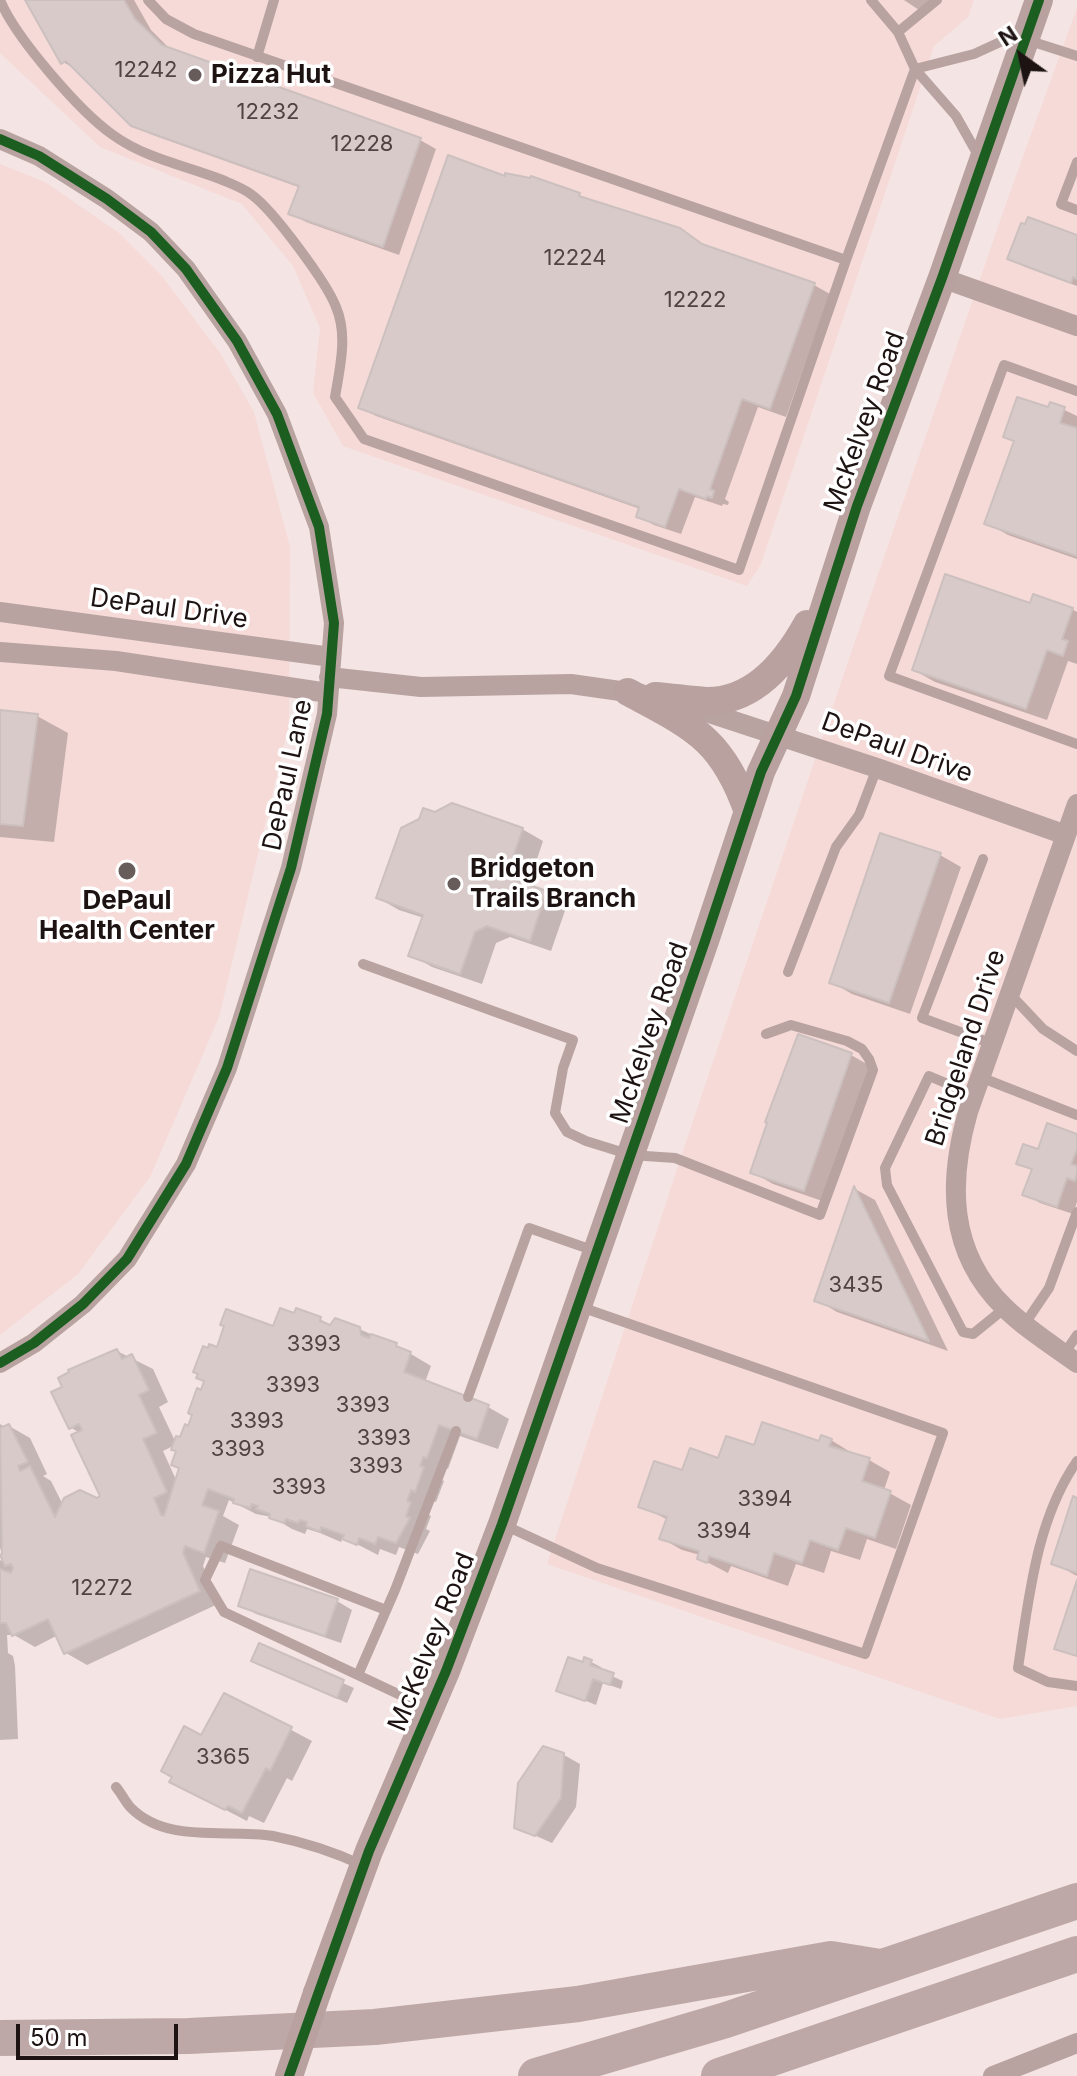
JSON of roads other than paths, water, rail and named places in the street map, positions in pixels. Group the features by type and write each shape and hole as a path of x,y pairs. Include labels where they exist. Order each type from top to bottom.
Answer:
{"highway":[{"path":"536,2076 726,2020 1077,1901"},
{"path":"719,2076 1077,1954"},
{"path":"0,2038 189,2036 375,2027 578,2004 831,1959 880,1967"}],"street":[{"name":"McKelvey Road","path":"289,2076 363,1865 430,1709 502,1524 761,772 796,696 857,506 942,278 1039,0"},
{"name":"DePaul Lane","path":"0,139 39,156 107,199 151,232 186,269 237,341 277,414 319,527 334,623 327,714 291,868 227,1068 186,1164 127,1259 83,1304 34,1343 0,1363"},
{"path":"942,278 1077,326"},
{"path":"642,694 709,701 737,695 769,677 791,652 834,579"},
{"name":"DePaul Drive","path":"0,612 330,676"},
{"name":"DePaul Drive","path":"0,652 330,676 421,687 571,684 642,694 778,734 1066,835"},
{"path":"642,694 692,726 709,743 739,787 748,812"},
{"name":"Bridgeland Drive","path":"1071,1358 1024,1325 981,1280 964,1245 956,1208 955,1167 977,1086 1077,804"},
{"path":"993,2076 1077,2043"}],"lane":[{"path":"0,0 43,65 113,135 156,158 226,181 253,195 268,211 306,257 337,307 343,347 335,397 364,439 739,570 915,69"},
{"path":"148,0 178,27 257,57 846,260"},
{"path":"257,57 274,0"},
{"path":"871,0 898,32 915,69 956,116 982,162"},
{"path":"898,32 937,0"},
{"path":"915,69 974,54 1027,34 1077,56"},
{"path":"1077,162 1061,204 1077,210"},
{"path":"1077,391 1004,365 889,676 1077,744"},
{"path":"788,972 836,847 859,815 877,768"},
{"path":"983,859 922,1018 993,1044"},
{"path":"363,964 573,1040 563,1068 555,1113 567,1132 631,1155 675,1158 820,1215 873,1070 862,1049 847,1041 791,1025 766,1034"},
{"path":"1010,994 1043,1029 1077,1051"},
{"path":"1005,1308 973,1334 963,1332 887,1185 885,1168 929,1076 977,1086 1077,1115"},
{"path":"1024,1325 1049,1288 1077,1212"},
{"path":"468,1397 529,1228 597,1252"},
{"path":"502,1524 597,1568 865,1654 943,1433 578,1306"},
{"path":"1071,1358 1077,1335"},
{"path":"358,1675 456,1431"},
{"path":"1077,1461 1060,1486 1032,1577 1018,1668 1048,1682 1077,1686"},
{"path":"386,1610 221,1546 205,1580 224,1612 430,1709"},
{"path":"116,1787 131,1808 153,1822 185,1831 272,1836 334,1852 363,1865"}],"place":[{"name":"Pizza Hut","path":"195,75"},
{"name":"DePaul Health Center","path":"127,871"},
{"name":"Bridgeton Trails Branch","path":"454,884"}]}
